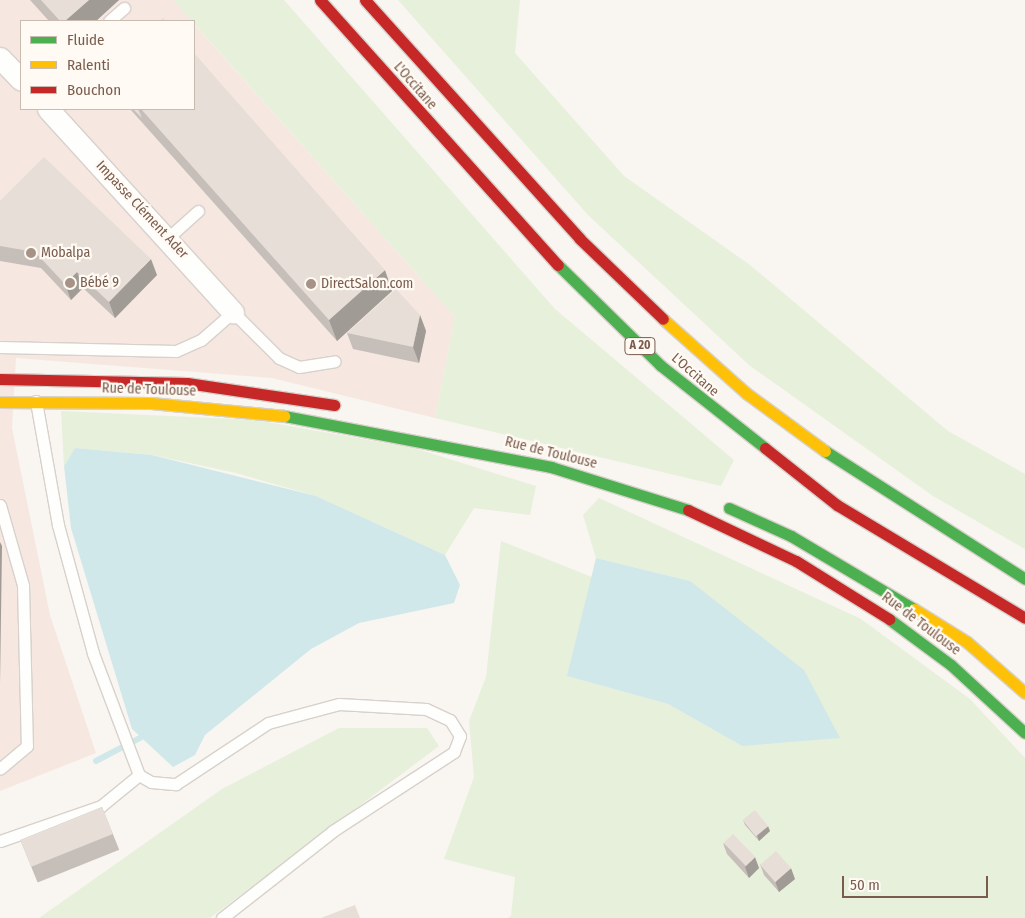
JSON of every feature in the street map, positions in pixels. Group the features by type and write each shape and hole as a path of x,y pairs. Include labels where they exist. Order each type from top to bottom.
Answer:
{"main road":[{"name":"L'Occitane","path":"320,0 518,225 667,371 837,505 1025,618"},
{"name":"L'Occitane","path":"364,0 580,239 678,334 746,393 866,481 1025,579"},
{"name":"Rue de Toulouse","path":"0,379 226,387 344,407"},
{"name":"Rue de Toulouse","path":"0,402 151,403 257,412 360,427 551,467 672,503 731,528 851,592 908,631 1025,733"},
{"name":"Rue de Toulouse","path":"492,442 613,472"},
{"name":"Rue de Toulouse","path":"718,504 791,536 920,612 967,642 1025,693"},
{"path":"908,631 920,612"}],"street":[{"path":"0,58 20,79"},
{"name":"Impasse Clément Ader","path":"49,110 169,237 233,312"}],"lane":[{"path":"110,20 124,8"},
{"path":"169,237 198,212"},
{"path":"0,347 176,351 201,340 233,312 286,361 299,367 335,361"},
{"path":"36,379 36,402 58,526 121,734 139,775 151,782 176,784 268,723 339,704 426,709 450,720 460,736 454,752 333,831 222,918"},
{"path":"0,505 23,585 27,746 0,769"},
{"path":"0,841 101,806 139,775"}],"shaded area":[{"path":"0,0 173,0 191,20 20,20 20,110 195,110 195,25 455,317 435,418 272,378 16,358 12,428 50,615 96,753 0,791"}],"green space":[{"path":"173,0 284,0 555,309 734,460 721,486 435,418 455,317 195,25 195,20 191,20"},
{"path":"398,0 520,0 515,53 624,176 750,265 948,431 1025,474 1025,549 933,496 749,365 588,215"},
{"path":"61,411 256,420 414,448 536,486 530,515 474,508 445,555 316,496 236,473 153,455 75,448 64,466"},
{"path":"599,498 861,619 970,699 1025,758 1025,918 507,918 511,916 515,877 444,859 474,777 469,721 486,677 501,541 592,577 568,676 668,704 742,746 690,581 596,558 583,515"},
{"path":"339,728 427,728 439,746 210,918 39,918 222,789"}],"water":[{"path":"75,448 152,455 316,496 445,555 460,585 454,603 359,623 311,649 205,735 195,755 173,767 132,729 71,528 64,466"},
{"path":"596,558 690,581 804,670 840,738 742,746 668,704 567,676"}],"building":[{"path":"41,0 89,0 66,20 59,20"},
{"path":"195,54 385,270 329,320 142,110 195,110"},
{"path":"134,110 138,110 142,118"},
{"path":"44,157 151,259 109,302 77,272 65,284 35,252 0,246 0,201"},
{"path":"396,289 420,315 413,347 347,333"},
{"path":"102,807 113,834 31,867 20,840"},
{"path":"755,810 768,826 756,836 743,820"},
{"path":"733,834 755,857 746,866 724,843"},
{"path":"776,851 791,868 775,882 760,865"},
{"path":"355,905 360,918 321,918"}],"waterway":[{"path":"96,761 140,738"}],"traffic: fast":[{"path":"558,265 660,365 765,448"},
{"path":"284,416 551,467 688,510"},
{"path":"825,451 1025,579"},
{"path":"729,508 791,536 914,609"},
{"path":"889,619 951,665 1025,733"}],"traffic: slow":[{"path":"663,319 746,393 825,451"},
{"path":"0,402 151,403 284,416"},
{"path":"914,609 967,642 1025,693"}],"traffic: jam":[{"path":"320,0 558,265"},
{"path":"365,0 580,239 663,319"},
{"path":"0,379 187,383 334,405"},
{"path":"765,448 837,505 1025,618"},
{"path":"688,510 796,561 889,619"}],"place":[{"name":"Mobalpa","path":"31,253"},
{"name":"Bébé 9","path":"70,283"},
{"name":"DirectSalon.com","path":"311,284"}]}
